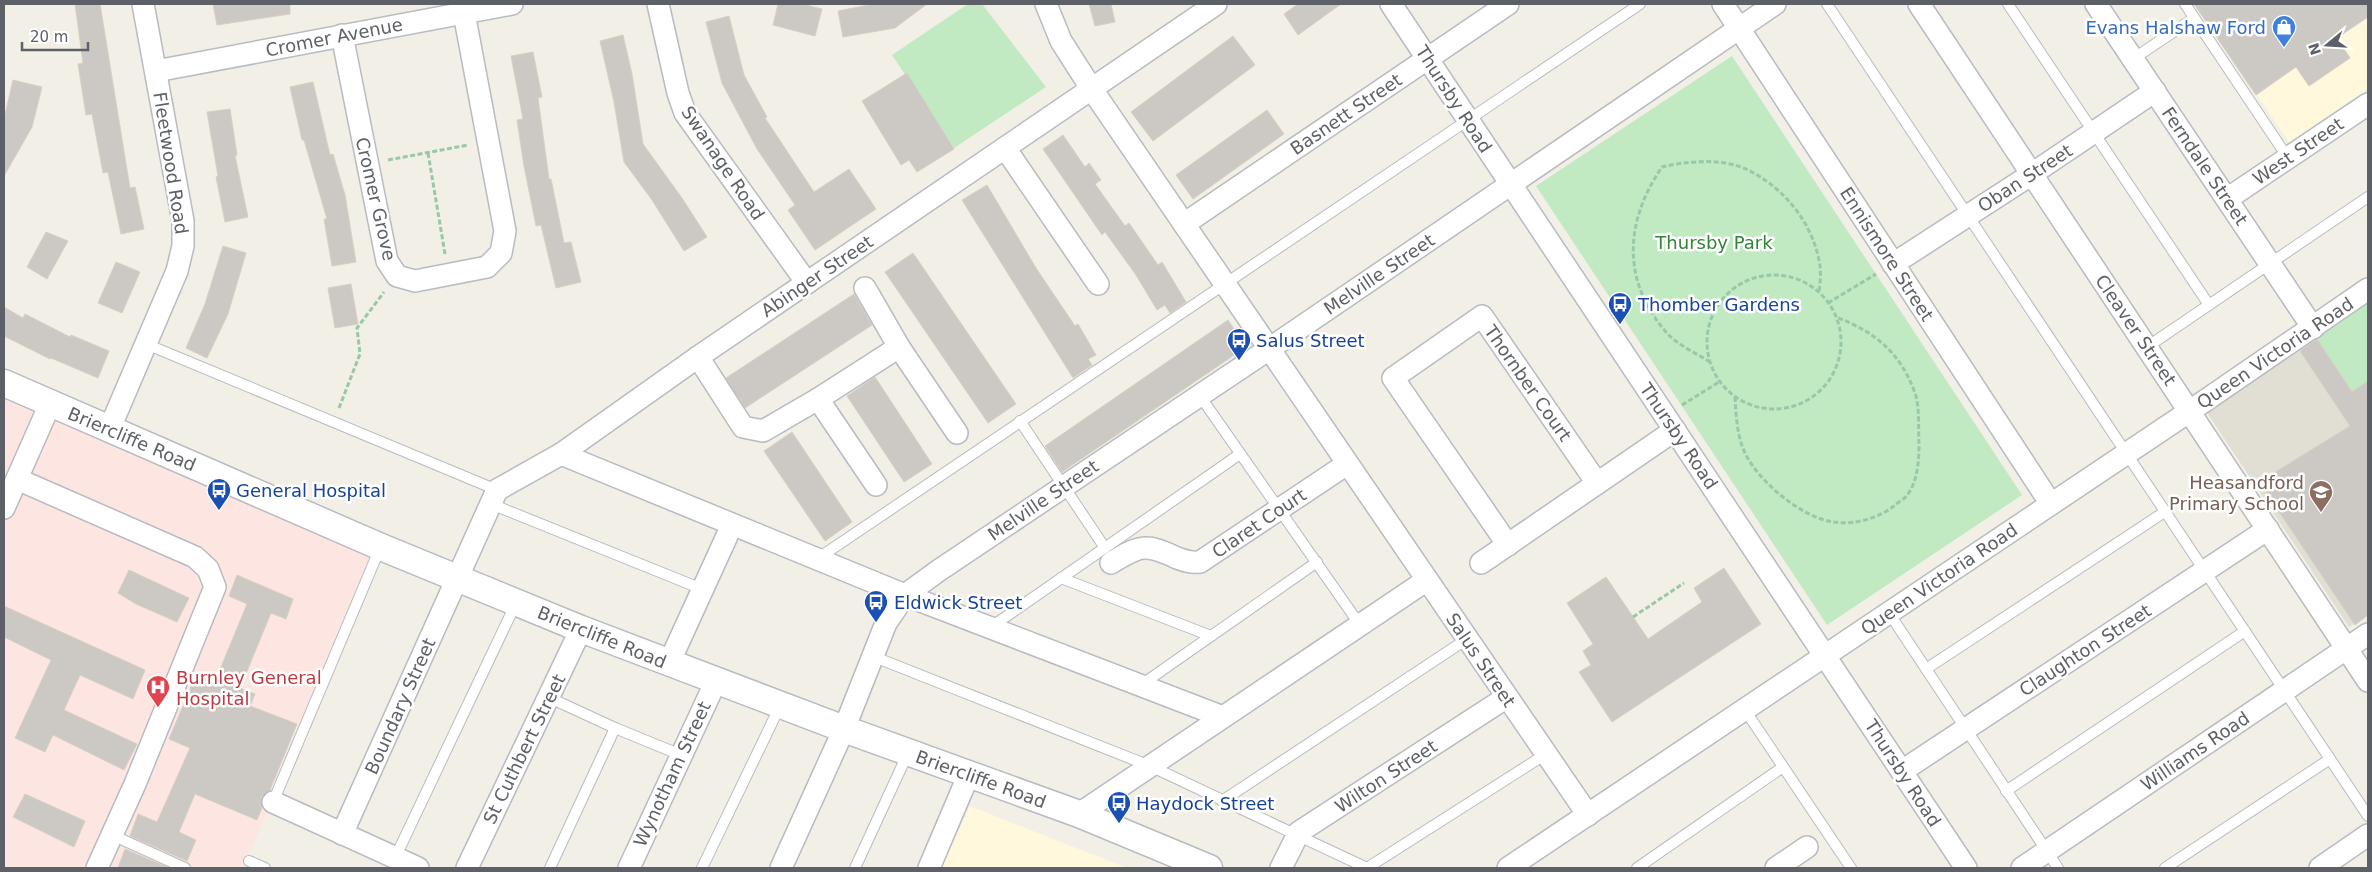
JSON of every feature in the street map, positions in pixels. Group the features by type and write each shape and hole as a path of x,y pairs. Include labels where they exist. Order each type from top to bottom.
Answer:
{"street":[{"name":"Fleetwood Road","path":"109,430 178,271 183,246 183,221 143,4"},
{"name":"Cromer Avenue","path":"156,71 512,4"},
{"name":"Swanage Road","path":"658,4 678,93 685,113 806,283"},
{"name":"Salus Street","path":"1046,4 1061,41 1091,88 1588,815"},
{"name":"Abinger Street","path":"494,497 561,454 698,357 1216,4"},
{"name":"Thursby Road","path":"1391,4 1966,868"},
{"name":"Basnett Street","path":"1184,224 1508,4"},
{"name":"Ennismore Street","path":"1723,4 1740,28 1885,269 2051,504"},
{"name":"Melville Street","path":"781,868 844,729 886,623 905,595 1775,4"},
{"name":"Cleaver Street","path":"1919,4 2368,681"},
{"name":"Ferndale Street","path":"2096,4 2314,328"},
{"name":"Cromer Grove","path":"342,36 387,261 397,276 415,281 449,275 488,267 501,253 505,231 464,13"},
{"name":"Oban Street","path":"1885,269 2032,174 2155,91"},
{"name":"West Street","path":"2227,199 2366,109"},
{"path":"1005,148 1098,284"},
{"path":"864,288 899,347 957,433"},
{"name":"Queen Victoria Road","path":"1508,868 2127,454 2314,328 2368,289"},
{"name":"Thornber Court","path":"1508,545 1393,378 1482,316 1597,484"},
{"path":"698,357 743,427 763,431 818,399 899,347"},
{"name":"Briercliffe Road","path":"4,383 381,547 581,629 844,729 1079,814 1173,857 1209,868"},
{"path":"818,399 876,484"},
{"path":"4,508 14,472 50,404"},
{"path":"1481,563 1597,484 1670,423"},
{"path":"561,454 905,595 1223,717"},
{"name":"Claret Court","path":"1108,555 1143,548 1156,548 1184,561 1200,562 1347,464"},
{"path":"14,472 195,557 208,569 215,587 135,784 97,868"},
{"path":"458,578 494,497"},
{"path":"669,663 732,525"},
{"name":"Claughton Street","path":"1902,770 2268,529"},
{"name":"Boundary Street","path":"342,834 458,578"},
{"path":"1079,814 1427,580"},
{"name":"St Cuthbert Street","path":"467,868 550,698 581,629"},
{"name":"Williams Road","path":"2022,868 2053,860 2284,690 2368,634"},
{"name":"Wynotham Street","path":"628,868 716,681"},
{"name":"Wilton Street","path":"1281,868 1299,832 1507,697"},
{"path":"929,868 969,774"},
{"path":"272,802 418,868"},
{"path":"2320,868 2368,835"},
{"path":"1776,868 1807,847"}],"lane":[{"path":"816,559 1640,4"},
{"path":"1827,4 2368,816"},
{"path":"2008,4 2209,305"},
{"path":"2185,4 2288,158"},
{"path":"2133,59 2194,18"},
{"path":"2147,347 2368,197"},
{"path":"146,344 333,422 494,497 702,589"},
{"path":"1200,396 1360,625"},
{"path":"1020,421 1108,555"},
{"path":"990,628 1061,578 1108,555 1240,454"},
{"path":"1926,669 2166,511"},
{"path":"272,802 381,547"},
{"path":"1141,686 1316,562"},
{"path":"1061,578 1211,636"},
{"path":"395,858 517,602"},
{"path":"1889,613 2053,860"},
{"path":"2006,791 2245,631"},
{"path":"1222,800 1467,639"},
{"path":"872,656 1150,766 1297,837 1367,868 1546,754"},
{"path":"550,698 615,728 681,755"},
{"path":"702,868 781,705"},
{"path":"1745,710 1851,868"},
{"path":"550,868 615,728"},
{"path":"854,868 908,752"},
{"path":"2165,868 2330,759"},
{"path":"1637,868 1784,768"},
{"path":"112,835 184,868"},
{"path":"249,861 265,868"}],"path":[{"path":"368,163 488,142"},
{"path":"428,153 449,275"},
{"path":"1710,362 1667,333 1641,291 1635,268 1633,240 1638,211 1650,185 1662,167 1699,161 1720,163 1744,168 1765,180 1802,215 1806,223 1820,266 1819,293"},
{"path":"1828,304 1885,269"},
{"path":"1779,275 1801,280 1819,293 1836,318 1840,332 1840,354 1833,375 1819,393 1800,405 1778,410 1756,407 1735,397 1719,382 1710,362 1707,340 1711,319 1722,300 1738,286 1758,277 1779,275"},
{"path":"333,422 360,354 357,328 397,276"},
{"path":"1735,397 1737,426 1745,453 1757,472 1777,492 1801,509 1832,522 1856,522 1885,513 1908,494 1919,464 1915,395 1903,370 1885,345 1862,328 1836,318"},
{"path":"1670,423 1719,382"},
{"path":"1633,617 1684,583"}],"shaded area":[{"name":"Evans Halshaw Ford","path":"2194,4 2368,4 2368,89 2289,142"},
{"name":"Heasandford Primary School","path":"2368,303 2368,614 2349,627 2206,411"},
{"name":"Burnley General Hospital","path":"4,379 381,547 243,868 4,868"},
{"path":"970,806 1127,868 941,868"}],"green space":[{"path":"968,4 982,4 1046,87 954,148 892,55"},
{"name":"Thursby Park","path":"1732,56 2022,495 1827,625 1536,186"},
{"path":"2368,303 2368,381 2352,392 2316,338"}],"building":[{"path":"75,4 100,4 130,188 135,187 144,229 121,234 108,172 103,173 92,114 86,115 78,64 83,63"},
{"path":"213,4 290,4 290,14 217,25"},
{"path":"778,4 802,4 822,9 815,36 773,25"},
{"path":"874,4 927,4 895,28 843,37 838,11"},
{"path":"1089,4 1111,4 1115,22 1095,26"},
{"path":"1298,4 1341,4 1298,35 1284,14"},
{"name":"Evans Halshaw Ford","path":"2194,4 2368,4 2368,17 2337,38 2350,58 2309,86 2296,67 2256,95"},
{"path":"729,16 744,75 767,117 765,118 814,192 849,169 876,209 815,250 788,210 795,205 757,149 722,83 706,22"},
{"path":"623,35 632,74 643,144 682,198 707,237 684,251 652,200 624,162 614,102 600,41"},
{"path":"1233,36 1255,65 1153,141 1131,112"},
{"path":"533,52 542,97 538,98 549,179 551,179 564,243 571,242 581,282 556,288 541,225 536,226 517,120 523,119 511,56"},
{"path":"907,73 954,149 917,172 909,160 901,165 862,101"},
{"path":"13,80 42,87 32,127 4,176 4,119"},
{"path":"313,82 330,155 333,154 345,195 356,262 332,266 324,219 327,219 304,140 302,140 290,87"},
{"path":"230,109 237,155 235,156 248,217 225,222 216,177 218,176 207,112"},
{"path":"1267,110 1284,134 1193,199 1176,175"},
{"path":"1063,135 1085,167 1089,163 1101,180 1095,184 1125,226 1129,223 1158,265 1162,262 1186,302 1170,313 1165,305 1157,310 1136,275 1105,232 1102,235 1043,149"},
{"path":"987,185 1036,268 1075,326 1078,324 1096,355 1088,359 1092,365 1073,378 962,200"},
{"path":"46,232 68,241 47,279 27,267"},
{"path":"223,246 246,253 228,314 207,358 186,348 205,304"},
{"path":"913,253 1016,404 988,423 885,272"},
{"path":"116,262 140,272 122,313 98,303"},
{"path":"351,284 358,324 335,328 328,288"},
{"path":"854,294 872,325 745,408 726,378"},
{"path":"4,307 23,318 25,314 70,337 71,335 109,351 98,378 50,359 4,336"},
{"path":"1228,320 1246,347 1062,472 1045,446"},
{"path":"2317,339 2352,392 2368,381 2368,615 2355,625 2259,482 2350,426 2300,351"},
{"path":"875,377 932,464 904,482 847,396"},
{"path":"792,432 852,522 825,541 764,451"},
{"path":"1724,568 1761,624 1612,722 1579,672 1591,665 1583,651 1593,644 1567,603 1606,577 1648,639 1702,602 1694,588"},
{"path":"129,570 189,598 177,622 136,604 118,593"},
{"path":"237,575 293,599 286,619 271,613 240,688 255,694 250,706 297,724 270,790 261,797 262,808 257,820 195,794 179,832 196,840 187,861 130,836 138,814 157,822 190,748 169,739 197,672 216,679 247,604 229,596"},
{"path":"4,606 145,670 133,699 80,675 64,710 137,744 124,770 53,735 45,752 15,738 51,660 4,637"},
{"path":"25,794 85,821 74,847 13,817"},
{"path":"125,849 169,868 118,868"}],"place":[{"name":"Evans Halshaw Ford","path":"2284,48"},
{"name":"Thomber Gardens","path":"1620,325"},
{"name":"Salus Street","path":"1239,361"},
{"name":"General Hospital","path":"219,511"},
{"name":"Heasandford Primary School","path":"2321,513"},
{"name":"Eldwick Street","path":"876,623"},
{"name":"Burnley General Hospital","path":"158,708"},
{"name":"Haydock Street","path":"1119,824"}]}
